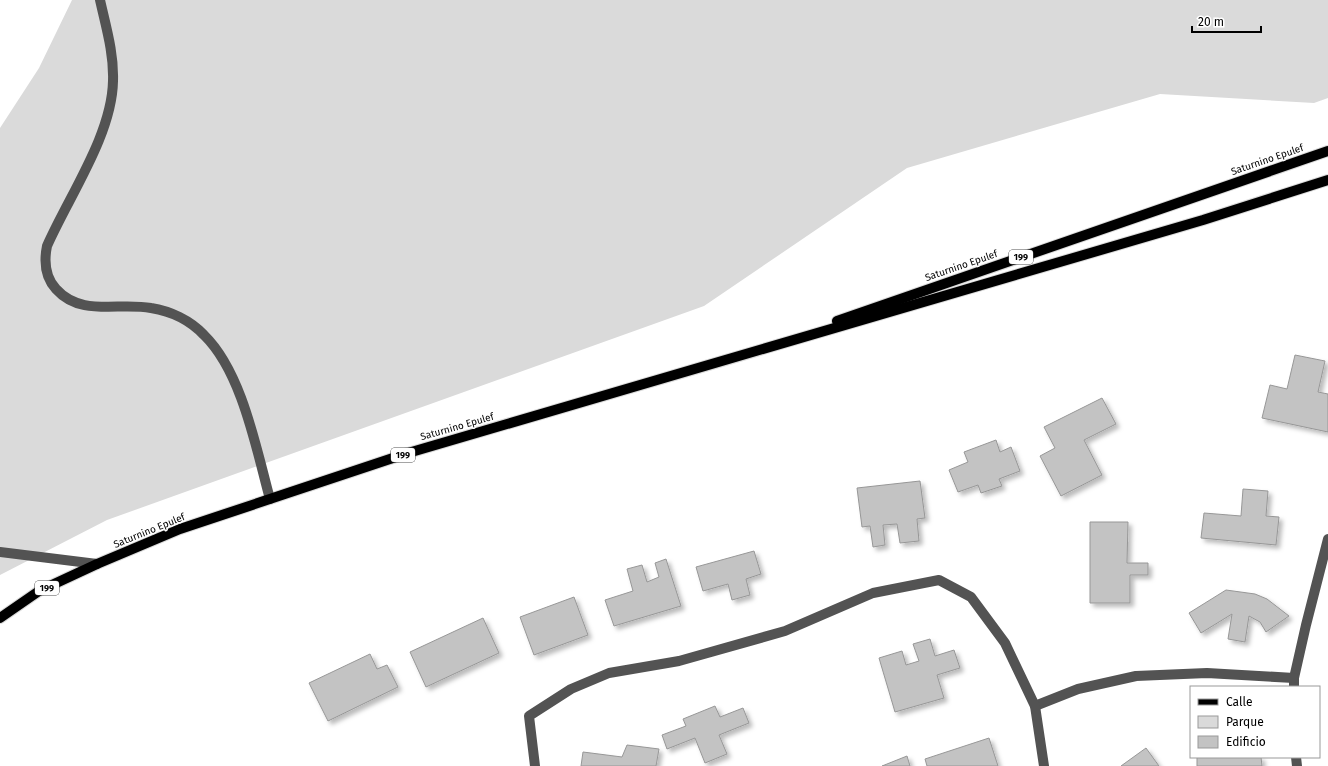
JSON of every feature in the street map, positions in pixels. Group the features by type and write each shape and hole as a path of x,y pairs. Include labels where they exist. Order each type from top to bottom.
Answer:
{"main road":[{"name":"Saturnino Epulef","path":"715,364 1328,151"},
{"name":"Saturnino Epulef","path":"97,564 180,529 408,453 1196,222 1328,180"},
{"name":"199","path":"0,618 39,591 97,564"}],"street":[{"path":"100,0 113,60 112,98 104,129 47,246 45,262 49,278 61,294 79,304 89,306 149,307 179,317 203,334 221,356 244,404 270,499"},
{"path":"1035,706 1078,689 1136,676 1207,673 1294,682 1328,539"},
{"path":"0,552 97,564"},
{"path":"535,766 529,716 571,689 609,673 679,660 785,631 873,593 938,580 971,597 1005,644 1035,706 1044,766"}],"green space":[{"path":"72,0 1328,0 1328,98 1314,103 1160,94 907,168 704,306 107,520 0,575 0,128 39,68"}],"building":[{"path":"1295,355 1325,361 1318,392 1328,394 1328,432 1262,418 1270,385 1287,389"},
{"path":"1102,398 1116,424 1084,440 1102,475 1061,496 1040,456 1055,448 1044,427"},
{"path":"996,440 1000,452 1011,447 1020,471 999,479 1002,486 981,493 978,485 958,492 949,470 968,462 964,452"},
{"path":"920,481 925,518 917,519 919,541 900,543 897,524 883,525 885,545 873,547 870,526 862,527 857,488"},
{"path":"1243,489 1268,491 1266,516 1279,517 1276,545 1201,538 1204,513 1241,516"},
{"path":"1090,522 1128,522 1127,563 1148,563 1148,575 1130,575 1130,603 1090,603"},
{"path":"754,551 761,574 746,579 750,595 732,600 728,584 703,591 696,567"},
{"path":"666,559 681,606 614,626 605,600 633,591 627,569 642,565 647,582 659,577 655,563"},
{"path":"1226,590 1255,594 1267,599 1289,616 1266,632 1260,622 1249,616 1245,642 1228,639 1232,614 1201,633 1189,613"},
{"path":"574,597 588,635 534,655 520,617"},
{"path":"483,618 499,653 426,687 410,652"},
{"path":"930,639 935,656 954,650 960,668 937,675 944,698 895,712 879,658 902,651 906,665 919,661 913,644"},
{"path":"370,654 377,669 387,665 398,687 328,721 309,683"},
{"path":"715,706 720,717 743,708 749,723 719,735 727,754 705,763 695,738 667,749 662,735 686,726 683,719"},
{"path":"989,738 998,766 927,766 925,759"},
{"path":"627,745 659,749 656,766 581,766 583,752 622,757"},
{"path":"1146,748 1159,766 1121,766"},
{"path":"907,756 910,766 882,766"},
{"path":"1197,758 1261,758 1262,766 1197,766"}]}
